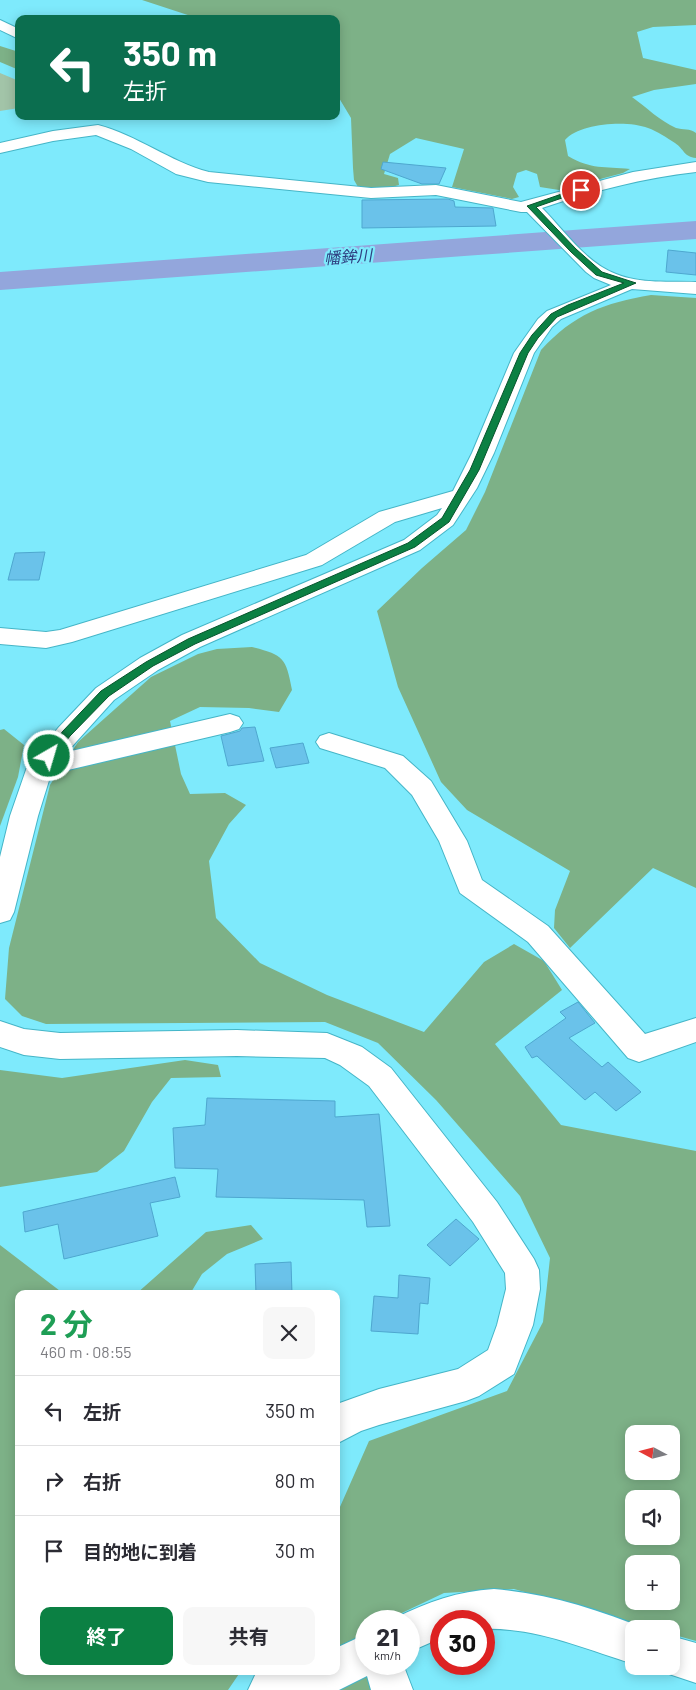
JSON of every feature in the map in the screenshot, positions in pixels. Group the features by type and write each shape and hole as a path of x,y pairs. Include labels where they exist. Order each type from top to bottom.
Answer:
{"street":[{"path":"0,24 15,32"},
{"path":"0,148 53,136 94,123 182,170 208,178 371,193 436,190 512,206 531,206 618,179 650,172 696,166"},
{"path":"531,206 573,250 599,273 608,278 632,283 696,288"},
{"path":"0,912 24,816 40,767 66,734 105,694 149,664 191,641 412,545 445,520 483,453 524,353 545,323 554,315 571,307 632,283"},
{"path":"0,636 46,640 63,638 314,560 387,517 460,496"},
{"path":"40,767 230,723"},
{"path":"330,742 394,762 422,788 453,841 470,886 538,934 638,1049 696,1030"},
{"path":"0,1033 24,1042 60,1046 237,1043 327,1046 352,1056 380,1077 485,1212 522,1270 523,1289 515,1325 500,1362 466,1384 379,1407 350,1417 340,1423"},
{"path":"420,1626 434,1619 472,1610 496,1608 524,1611 625,1641"},
{"path":"680,1659 696,1663"},
{"path":"340,1667 355,1660"},
{"path":"268,1690 276,1675"},
{"path":"297,1690 326,1675"},
{"path":"387,1675 392,1690"}],"green space":[{"path":"142,0 696,0 696,25 653,27 637,32 643,58 696,70 696,84 654,90 632,97 670,125 696,133 696,158 689,156 678,145 648,128 628,124 592,127 572,134 565,140 568,156 584,164 598,167 630,169 623,173 559,190 540,187 537,174 526,170 517,173 513,187 519,197 512,199 452,187 464,149 416,138 390,154 384,174 398,178 399,185 384,189 358,187 354,180 351,118 340,100 340,15 188,15"},
{"path":"0,46 15,51 15,68 0,62"},
{"path":"0,73 15,79 15,109 0,111"},
{"path":"651,295 696,298 696,888 653,868 570,948 554,928 555,910 570,871 467,810 441,782 398,687 377,611 422,568 466,530 485,492 541,350 566,327 591,312 604,306"},
{"path":"252,647 277,655 288,670 292,690 279,712 249,708 200,707 170,721 181,774 190,794 225,793 246,805 229,824 209,861 216,918 260,963 327,995 424,1032 484,962 514,944 544,961 562,990 495,1044 561,1125 696,1151 696,1641 680,1637 680,1620 625,1621 514,1589 444,1593 408,1610 355,1610 355,1675 371,1675 373,1690 298,1690 328,1675 340,1675 340,1507 369,1441 507,1391 543,1322 550,1258 520,1196 436,1100 378,1043 325,1022 46,1024 22,1016 5,999 9,948 50,785 78,742 151,677 198,654 217,649"},
{"path":"4,729 24,745 18,777 0,826 0,730"},
{"path":"185,1060 218,1065 221,1077 171,1078 152,1102 124,1151 97,1172 0,1187 0,1070 62,1078"},
{"path":"251,1225 263,1239 227,1254 202,1274 192,1290 141,1290 206,1232"},
{"path":"0,1245 59,1290 15,1290 15,1675 238,1675 228,1690 0,1690"}],"building":[{"path":"383,162 446,168 439,184 422,184 381,169"},
{"path":"448,199 454,201 455,207 493,208 496,226 362,228 362,200"},
{"path":"668,250 696,253 696,275 666,272"},
{"path":"45,552 39,580 8,580 15,553"},
{"path":"255,727 264,761 228,766 221,736 240,731 242,728"},
{"path":"303,743 309,763 276,768 270,748"},
{"path":"578,1002 595,1023 569,1038 602,1067 608,1062 641,1092 616,1111 595,1092 585,1100 537,1056 532,1058 525,1047 566,1018 560,1012"},
{"path":"207,1098 335,1101 335,1117 379,1114 390,1226 367,1227 364,1200 216,1197 218,1169 175,1168 173,1128 205,1125"},
{"path":"175,1177 180,1197 150,1203 158,1236 64,1259 58,1224 25,1232 23,1212"},
{"path":"456,1219 479,1239 450,1266 427,1245"},
{"path":"291,1262 292,1290 256,1290 255,1264"},
{"path":"399,1275 430,1278 428,1304 420,1303 418,1334 371,1331 374,1296 398,1298"}],"waterway":[{"name":"幡鉾川","path":"0,281 696,230"}],"route":[{"path":"49,756 66,734 105,694 149,664 191,641 412,545 445,520 466,488 483,453 524,353 545,323 554,315 571,307 632,283 608,278 599,273 573,250 531,206 581,190"}]}
